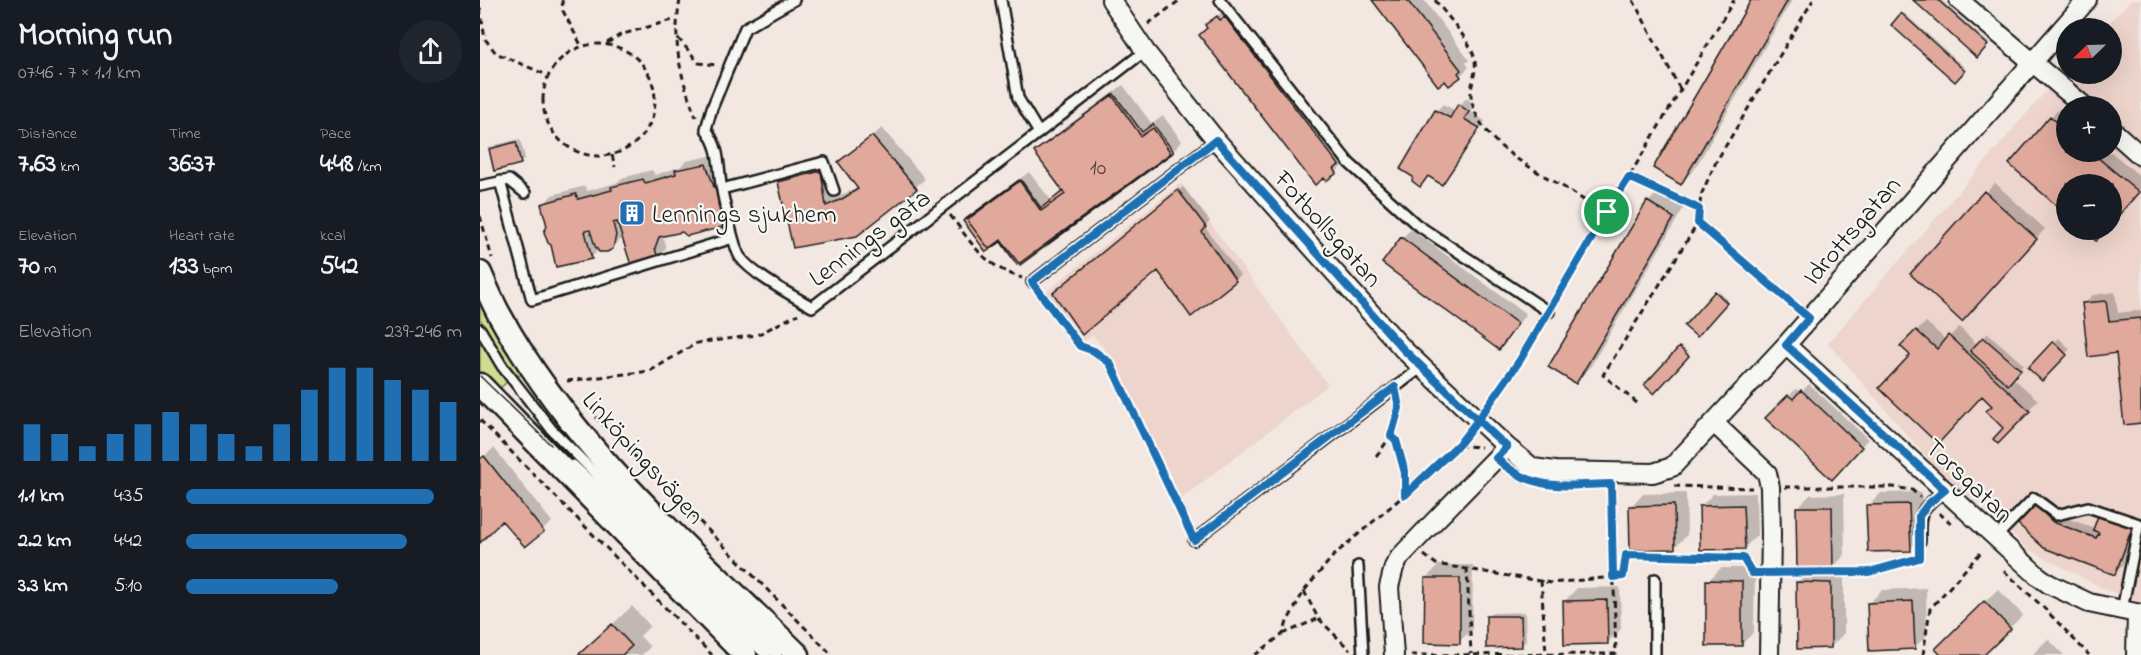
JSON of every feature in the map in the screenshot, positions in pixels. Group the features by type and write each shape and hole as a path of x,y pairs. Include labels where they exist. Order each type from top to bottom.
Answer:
{"street":[{"name":"Fotbollsgatan","path":"1111,0 1145,51 1216,140 1396,341 1507,447 1533,468"},
{"path":"1959,0 2072,96"},
{"name":"Idrottsgatan","path":"1533,468 1555,471 1653,473 1664,471 1678,461 1786,345 2087,0"},
{"path":"2122,139 2141,156"},
{"name":"Linköpingsvägen","path":"487,268 498,313 550,395 588,444 617,476 798,655"},
{"name":"Torsgatan","path":"1786,345 1995,538 2049,584 2088,603 2133,613"},
{"path":"480,385 745,655"},
{"path":"1714,423 1767,472 1770,487 1769,655"},
{"path":"1394,655 1389,586 1394,567 1420,535 1507,447"},
{"path":"2133,613 2136,655"}],"lane":[{"path":"706,129 712,108 745,27 794,0"},
{"path":"1001,0 1018,98 1039,133"},
{"path":"1220,0 1349,163 1416,224 1548,312"},
{"name":"Lennings gata","path":"706,129 715,142 722,189 733,238 740,256 765,279 812,307 1145,51"},
{"path":"1032,282 1216,140"},
{"path":"722,189 824,162 834,191"},
{"path":"480,186 508,180 525,193"},
{"path":"500,181 532,300 733,238"},
{"path":"480,329 508,374 552,430 777,655"},
{"path":"1194,540 1422,367"},
{"path":"527,433 551,445 592,482 766,655"},
{"path":"1920,541 1919,516 1928,504 1945,490"},
{"path":"1995,538 2034,498 2057,515 2088,507 2139,524 2133,613"},
{"path":"1358,566 1363,655"},
{"path":"1655,579 1655,655"}],"path":[{"path":"562,0 563,11 582,47"},
{"path":"680,0 676,19 676,37 683,83 701,127 706,129"},
{"path":"1134,35 1180,0"},
{"path":"1435,0 1469,45 1475,61 1471,101 1479,120 1495,141 1530,168 1563,186 1584,202 1607,212"},
{"path":"1633,0 1680,90"},
{"path":"1283,634 1304,591 1334,555 1405,495 1460,443 1514,370 1734,0"},
{"path":"1637,403 1603,375 1698,223 1701,195 1716,162 1813,0"},
{"path":"480,8 485,39 496,52 549,76"},
{"path":"607,43 634,55 645,66 653,83 656,102 653,119 642,137 627,150 606,157 589,156 567,147 555,136 546,118 543,103 545,83 554,66 571,51 607,43 620,35 676,19"},
{"path":"676,37 699,63 716,65 736,49"},
{"path":"612,154 615,167"},
{"path":"1629,177 1699,209"},
{"path":"943,207 984,259 1007,273 1032,282 1080,346 1094,351 1110,363 1194,540"},
{"path":"480,216 487,268"},
{"path":"1698,223 1809,318"},
{"path":"569,389 562,382 650,371 697,343 757,335 812,307"},
{"path":"1376,456 1391,436 1399,408 1395,387"},
{"path":"591,413 832,655"},
{"path":"480,420 712,655"},
{"path":"1391,436 1396,440 1405,473 1405,495"},
{"path":"1409,655 1616,654 1611,484"},
{"path":"1664,486 1893,487 1912,490 1958,528"},
{"path":"1423,554 1436,564 1552,582 1623,576 1626,555 1743,558 1752,573 1869,572 1919,558 1920,541"},
{"path":"1923,655 1930,609 1982,551 1990,559"},
{"path":"1999,567 2043,607 2089,655"},
{"path":"1467,568 1471,654"},
{"path":"1541,580 1546,654"},
{"path":"1304,591 1318,618 1355,654"},
{"path":"1255,655 1283,634 1318,618"}],"shaded area":[{"path":"2131,0 2141,0 2141,603 2106,590 2028,549 1978,502 1960,492 1942,475 1828,343 2056,80 2056,84 2122,84 2122,18 2114,18"},
{"path":"1181,183 1328,385 1181,499 1116,362 1093,335 1083,343 1046,292"}],"green space":[{"path":"480,296 524,372 516,378 480,319"},
{"path":"480,339 507,382 498,390 480,371"}],"building":[{"path":"1372,0 1407,0 1461,70 1458,73 1461,77 1449,86 1445,81 1438,86"},
{"path":"1751,0 1788,0 1681,185 1653,168"},
{"path":"1913,0 1938,0 1988,45 1977,58"},
{"path":"1901,13 1965,71 1955,82 1891,25"},
{"path":"1217,16 1220,20 1225,17 1339,165 1334,169 1337,173 1326,181 1324,178 1315,185 1199,35 1207,28 1205,25"},
{"path":"1114,94 1142,132 1153,124 1174,152 1020,265 1001,240 989,249 967,220 1021,180 1041,208 1063,191 1034,152"},
{"path":"1112,95 1141,136 1153,128 1171,153 1017,265 1001,242 986,252 963,221 1019,180 1041,211 1065,194 1034,152"},
{"path":"1458,104 1469,112 1464,119 1480,128 1442,185 1428,176 1420,187 1412,181 1413,177 1400,169 1435,110 1450,118"},
{"path":"2050,116 2056,121 2056,162 2103,162 2117,174 2056,174 2056,205 2009,164"},
{"path":"872,136 917,189 857,236 793,248 778,182 821,171 826,206 842,199 858,189 838,162"},
{"path":"516,142 521,164 494,171 489,149"},
{"name":"Lennings sjukhem","path":"706,164 714,187 718,185 722,202 718,203 723,227 687,236 682,232 659,237 655,248 658,259 631,265 617,222 613,223 616,235 613,249 599,252 590,230 585,231 592,259 556,267 551,245 544,232 547,226 541,204 576,194 578,199 643,179 645,183 676,174 675,170"},
{"path":"2122,178 2139,192 2122,212"},
{"path":"1178,190 1206,227 1202,232 1236,281 1191,317 1158,271 1082,335 1053,293"},
{"path":"1984,191 2037,239 1962,322 1910,274"},
{"path":"1647,201 1674,218 1576,384 1548,367"},
{"path":"1401,237 1518,324 1499,350 1382,263"},
{"path":"1715,291 1727,303 1697,337 1684,326"},
{"path":"2106,301 2109,321 2141,318 2141,423 2124,425 2116,353 2088,357 2082,303"},
{"path":"1916,330 1937,349 1948,335 2030,411 1998,444 1993,439 2003,428 1986,411 1992,406 1982,396 1938,444 1879,388 1910,355 1900,346"},
{"path":"1983,337 2021,370 2008,385 1970,351"},
{"path":"2053,341 2067,355 2042,381 2028,368"},
{"path":"1679,347 1689,356 1654,394 1644,385"},
{"path":"1801,390 1862,447 1832,480 1765,418 1788,395 1793,399"},
{"path":"484,456 544,532 525,547 502,521 480,543 480,459"},
{"path":"1909,504 1911,551 1868,552 1866,505"},
{"path":"1674,505 1675,549 1630,550 1629,506"},
{"path":"1743,505 1745,549 1700,550 1699,506"},
{"path":"2035,505 2053,522 2096,538 2099,533 2093,530 2098,516 2132,528 2115,575 2044,548 2018,524"},
{"path":"1796,507 1832,507 1833,569 1797,570"},
{"path":"1425,578 1460,578 1460,644 1424,643"},
{"path":"1706,580 1742,581 1742,646 1706,646"},
{"path":"1796,582 1831,583 1831,648 1797,649"},
{"path":"1607,600 1608,644 1564,645 1563,601"},
{"path":"1913,601 1915,649 1869,651 1867,603"},
{"path":"1984,601 2011,629 1984,655 1941,655 1935,649"},
{"path":"1486,616 1521,616 1522,647 1486,648"},
{"path":"612,624 632,646 622,655 578,655"}],"tram line":[{"path":"480,376 551,445"}],"place":[{"name":"Lennings sjukhem","path":"632,213"}],"route":[{"path":"1607,212 1520,360 1478,420 1404,350 1216,140 1032,282 1080,346 1094,351 1110,363 1194,540 1395,387 1399,408 1391,436 1396,440 1405,473 1405,495 1460,443 1478,420 1507,447 1496,458 1508,468 1532,481 1545,485 1611,484 1613,577 1623,576 1626,555 1743,558 1752,573 1869,572 1919,558 1919,516 1928,504 1945,490 1786,345 1809,318 1698,223 1699,209 1629,177 1607,212"}]}
